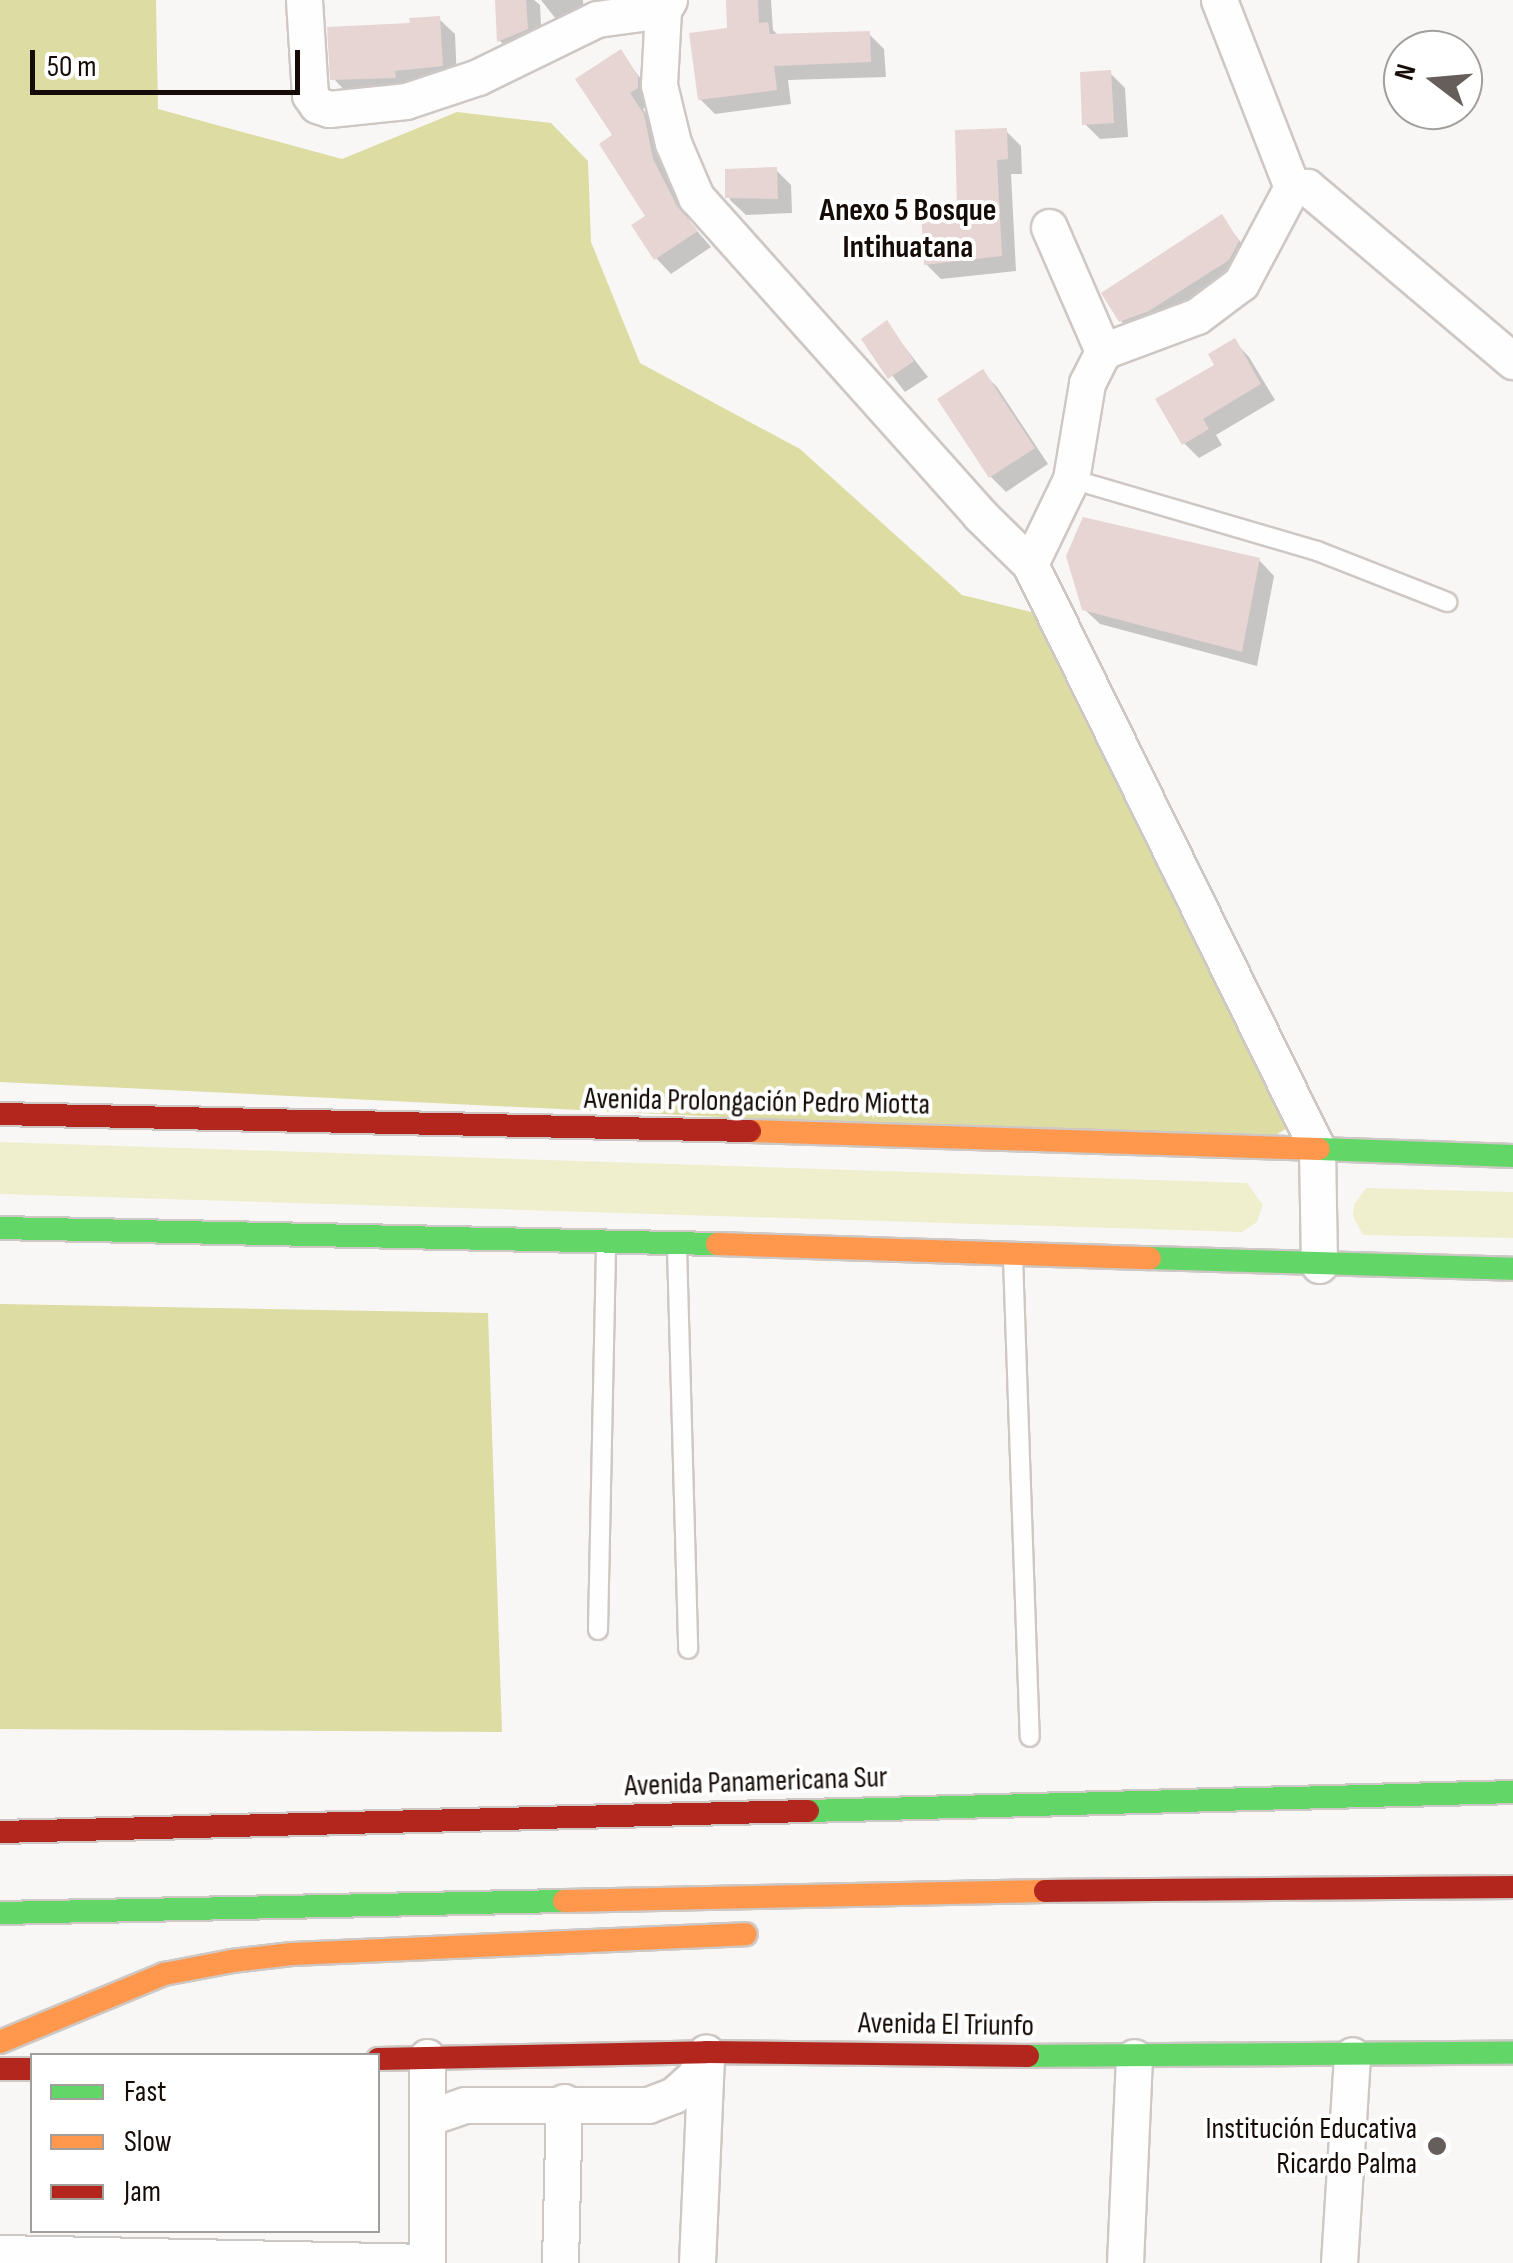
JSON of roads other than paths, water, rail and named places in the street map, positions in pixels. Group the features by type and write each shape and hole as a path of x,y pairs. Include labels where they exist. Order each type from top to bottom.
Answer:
{"main road":[{"name":"Avenida Prolongación Pedro Miotta","path":"0,1114 1513,1156"},
{"path":"0,1228 606,1240 1513,1268"},
{"name":"Avenida Panamericana Sur","path":"0,1832 1513,1792"},
{"path":"0,1913 1011,1891 1513,1887"},
{"path":"906,1919 1011,1891"},
{"path":"0,2042 164,1974 232,1960 771,1933"},
{"name":"Avenida El Triunfo","path":"380,2059 706,2052 1134,2057 1513,2054"},
{"path":"0,2070 30,2068"}],"street":[{"path":"304,0 310,95 317,105 329,109 406,101 478,77 597,19 666,5 659,85 673,144 696,197 980,515 1030,564 1318,1148 1319,1265"},
{"path":"1030,564 1072,479 1087,382 1103,351 1197,316 1241,283 1292,187 1219,0"},
{"path":"1292,187 1308,187 1513,361"},
{"path":"1049,227 1103,351"},
{"path":"427,2118 464,2106 564,2102 648,2105 674,2096 694,2076 706,2052"},
{"path":"697,2263 706,2052"},
{"path":"1339,2263 1352,2055"},
{"path":"0,2253 427,2262 427,2057"},
{"path":"1125,2263 1134,2057"},
{"path":"560,2263 564,2102"}],"lane":[{"path":"1072,479 1317,551 1448,602"},
{"path":"598,1630 606,1240"},
{"path":"676,1243 688,1649"},
{"path":"1012,1252 1030,1737"}],"place":[{"name":"Institución Educativa Ricardo Palma","path":"1437,2146"}],"district":[{"name":"Anexo 5 Bosque Intihuatana","path":"908,230"}]}
